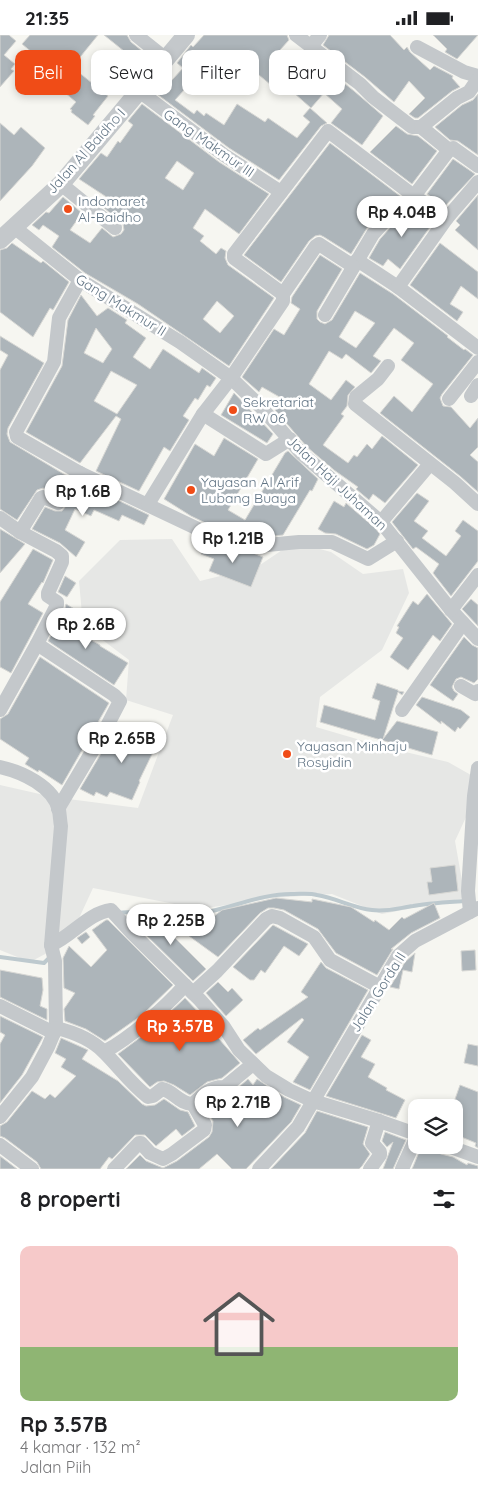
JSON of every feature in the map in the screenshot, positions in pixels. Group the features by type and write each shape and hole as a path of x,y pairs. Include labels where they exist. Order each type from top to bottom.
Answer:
{"street":[{"path":"136,35 155,50"},
{"name":"Jalan Al Baidho I","path":"172,52 186,35"},
{"path":"296,35 412,127 421,127 457,98 469,92 478,78 417,47"},
{"path":"311,46 320,35"},
{"name":"Jalan Al Baidho I","path":"0,240 61,184 136,95"},
{"name":"Gang Makmur III","path":"144,95 224,155 281,192"},
{"path":"421,127 449,150"},
{"path":"283,294 233,256 328,131 447,218"},
{"path":"325,315 373,234 393,212 414,195 449,150 453,148 478,166"},
{"path":"398,287 447,218 478,182"},
{"path":"61,184 115,228"},
{"name":"Gang Makmur II","path":"14,227 80,280 180,342 231,378"},
{"path":"148,504 202,414 231,378 283,301 283,294 317,245 355,263 398,287 478,348"},
{"path":"80,280 59,318 54,362 16,434 17,437 80,473 215,537 238,544 266,545 299,541 332,543 369,559 397,541"},
{"path":"449,399 478,362"},
{"path":"388,366 378,379 356,397 355,405 455,483 478,504"},
{"name":"Jalan Haji Juhaman","path":"231,378 261,407 301,453 381,522 451,610 478,639"},
{"path":"202,414 266,454 290,439"},
{"path":"381,522 430,465"},
{"path":"20,532 40,498 43,497 58,503 80,473"},
{"path":"0,518 62,556 62,562 48,593 48,596 57,602 57,605 0,710"},
{"path":"451,610 478,575"},
{"path":"402,710 463,623"},
{"path":"37,644 114,695 120,701 58,809"},
{"path":"461,686 475,694 478,691"},
{"path":"0,767 23,775 39,784 50,794 58,809 60,826 53,951 55,1030 32,1077 0,1117"},
{"path":"471,904 474,795 478,767"},
{"name":"Jalan Gorda II","path":"259,1169 298,1127 398,956 408,945 471,904"},
{"path":"53,951 59,941 90,919 105,911 114,914 189,989 224,1027 239,1050 266,1076 289,1090 313,1101 408,1131"},
{"path":"104,1052 119,1043 174,997 217,971 266,919 272,916 280,918 314,937 330,960 380,987"},
{"path":"0,1006 55,1030 81,1036 104,1052 126,1077 148,1097 153,1096 162,1089 167,1089 183,1102 193,1104 205,1125 204,1130 163,1159 150,1153 139,1143 114,1169"},
{"path":"193,1104 202,1094 218,1086 225,1087 253,1063"},
{"path":"370,1169 380,1155 380,1152 372,1143 379,1121"},
{"path":"0,1145 32,1169"},
{"path":"463,1152 478,1157"},
{"path":"402,1169 409,1154"}],"shaded area":[{"name":"Yayasan Minhaju Rosyidin","path":"172,539 200,581 257,567 294,542 331,552 363,574 403,569 409,593 382,650 320,697 316,727 384,747 448,762 478,779 478,791 455,841 465,898 382,914 332,894 272,898 200,909 93,888 68,942 30,962 0,950 0,785 53,797 138,808 173,715 126,700 129,660 83,625 79,581 120,540"}],"building":[{"path":"0,35 9,35 16,41 4,55 15,64 11,69 14,71 0,87"},
{"path":"30,35 98,35 81,56 81,50 29,50 22,44"},
{"path":"104,35 127,35 131,42 141,50 123,50"},
{"path":"204,35 287,35 289,40 280,50 269,50 269,83 259,75 259,50 187,50 191,45 193,47"},
{"path":"329,35 390,35 404,50 407,47 430,70 434,66 453,76 452,78 460,87 452,91 418,118 415,118 409,114 425,98 409,81 394,102 345,62 345,50 330,50 323,45"},
{"path":"433,35 478,35 457,59 445,52 447,49"},
{"path":"182,57 182,67 177,63"},
{"path":"182,69 182,92 175,100 194,114 197,110 204,116 206,113 224,125 237,104 265,122 268,118 297,138 310,122 303,116 310,108 327,123 321,126 279,180 229,148 158,95 172,95 172,80"},
{"path":"81,74 91,82 91,95 108,96 93,115 95,116 88,125 71,112 72,110 70,109 76,102 68,95 81,95"},
{"path":"345,84 383,116 362,145 331,123 342,109 326,95 345,95"},
{"path":"478,94 478,155 458,141 450,140 435,127 462,105 473,100"},
{"path":"296,95 322,95 311,108"},
{"path":"142,104 219,162 269,194 239,234 205,209 193,228 204,236 200,241 216,254 221,248 226,251 225,258 228,265 274,298 229,366 138,304 85,273 52,247 59,236 43,225 39,230 32,225 46,212 49,213 63,197 82,213 70,230 90,243 102,228 113,237 121,234 124,230 123,224 103,207 108,198 79,179 101,153 107,157 118,141 120,143 133,125 128,121","holes":["177,161 194,173 183,190 165,178","217,301 234,316 220,333 203,319"]},
{"path":"0,123 14,135 21,127 45,148 32,166 0,201"},
{"path":"396,126 407,134 418,136 437,151 412,184 370,152"},
{"path":"330,143 400,196 387,206 367,228 351,254 320,235 315,236 309,241 281,282 244,255"},
{"path":"453,159 475,174 445,206 427,194"},
{"path":"478,195 478,250 455,230 460,225 456,221"},
{"path":"414,207 435,220 400,269 388,259 383,266 369,258 380,239 399,218"},
{"path":"12,243 41,263 43,261 69,282 53,310 50,308 33,337 0,312 0,250 7,248"},
{"path":"440,243 478,272 478,299 461,286 450,304 463,312 457,321 410,285"},
{"path":"320,255 342,269 317,311 317,319 320,322 325,324 332,320 360,273 393,294 473,355 440,398 443,406 451,407 470,428 478,418 478,447 470,455 478,462 478,492 380,413 394,396 412,412 433,384 401,360 414,343 394,328 373,356 381,361 371,373 346,354 342,359 329,351 309,384 331,400 346,380 355,387 348,395 347,406 341,414 344,416 323,445 348,463 354,455 357,457 367,444 372,449 382,436 418,465 385,503 373,494 369,500 356,489 358,487 307,447 275,410 283,399 262,387 259,392 242,377 274,329 284,335 300,309 291,303 292,297","holes":["355,311 375,323 356,348 339,337"]},
{"path":"81,295 97,316 108,308 127,320 125,323 146,338 133,357 150,369 163,349 199,373 202,368 216,378 210,387 207,385 198,400 195,398 183,416 189,420 170,451 164,447 139,491 96,471 121,419 116,416 80,463 26,432 62,366 68,320","holes":["96,328 112,349 103,363 84,353","111,371 137,385 117,414 94,401"]},
{"path":"0,336 44,363 8,428 7,434 10,442 67,476 55,492 43,488 37,490 17,520 0,509 0,370 8,355 0,350"},
{"path":"234,393 273,434 267,443 221,415"},
{"path":"224,438 258,459 228,510 245,520 288,451 318,479 283,535 274,536 265,530 262,536 239,535 218,529 191,516 164,499 195,444 214,456"},
{"path":"88,486 149,515 144,525 122,515 119,521 94,510 91,516 75,509 65,530 85,542 76,557 60,543 32,529 45,507 55,511 62,511 79,489 85,492"},
{"path":"417,493 429,501 414,521 428,531 422,538 446,556 461,536 455,531 463,520 478,531 478,561 451,596 433,573 439,564 416,547 413,549 392,522"},
{"path":"334,501 344,507 346,503 375,528 380,534 374,545 367,549 336,534 325,533 318,529"},
{"path":"0,529 25,544 0,573"},
{"path":"206,542 235,552 253,553 263,557 251,587 209,571 214,559 201,554"},
{"path":"33,549 53,560 43,583 28,604 43,613 11,673 0,667 0,602"},
{"path":"65,576 76,583 67,597 58,592"},
{"path":"427,594 452,624 440,641 433,635 408,670 390,657 403,638 396,633 399,627 397,626 413,601 418,605"},
{"path":"471,599 478,605 478,626 462,609"},
{"path":"66,604 76,610 66,626 128,663 114,685 48,641"},
{"path":"464,637 478,648 478,679 474,683 461,677 456,679 452,687 458,694 453,701 430,685"},
{"path":"40,657 109,703 62,785 39,770 38,772 25,764 29,758 0,739 0,719 8,714"},
{"path":"377,683 404,692 402,695 398,692 383,739 397,721 438,732 432,755 320,722 324,705 375,720 380,701 372,698"},
{"path":"422,697 461,710 470,717 455,732 416,705"},
{"path":"145,725 164,734 139,781 132,800 110,792 107,797 96,792 94,796 80,789 115,730 138,741"},
{"path":"455,865 458,891 429,895 427,882 432,882 430,868"},
{"path":"276,898 312,902 312,899 351,907 389,930 402,917 404,919 434,903 440,918 411,933 391,949 393,949 377,975 336,953 318,929 284,910 268,908 260,913 218,957 189,936 222,910"},
{"path":"131,913 146,928 160,914 172,927 168,931 206,969 193,981 138,927 128,915"},
{"path":"106,920 173,985 142,1015 105,1041 86,1029 65,1021 64,1009 75,993 64,988 63,958 69,946 91,967 107,950 92,930"},
{"path":"273,925 308,944 299,956 284,946 265,973 261,970 254,980 250,980 233,967"},
{"path":"86,932 90,937 82,944 77,938"},
{"path":"475,950 476,970 462,971 461,951"},
{"path":"415,953 412,972 403,970 399,989 390,987 405,962"},
{"path":"321,962 326,968 368,990 310,1090 293,1082 309,1057 287,1042 304,1020 302,1018 256,1054 243,1040 258,1028 260,1030 308,997 301,992"},
{"path":"0,970 42,978 43,990 40,1006 47,1009 47,1020 0,997"},
{"path":"218,982 228,992 232,988 243,1000 226,1016 206,993"},
{"path":"185,998 214,1029 212,1031 240,1063 222,1078 207,1082 190,1095 164,1081 157,1082 150,1087 118,1054 153,1028"},
{"path":"0,1016 43,1037 22,1075 0,1103 0,1044 5,1035 0,1032"},
{"path":"362,1035 371,1040 361,1057 375,1064 368,1077 387,1088 386,1090 405,1100 396,1118 326,1096"},
{"path":"61,1038 88,1050 82,1059 118,1081 142,1104 146,1106 155,1105 164,1099 180,1110 188,1112 195,1126 182,1136 176,1129 156,1146 145,1135 135,1135 112,1159 109,1157 100,1169 41,1169 37,1162 0,1136 0,1126 7,1122 32,1091 45,1099 50,1094 55,1098 76,1076 61,1067 66,1059 55,1053"},
{"path":"468,1044 478,1046 478,1066 464,1063"},
{"path":"248,1079 253,1085 257,1079 284,1097 301,1105 291,1122 246,1169 232,1169 217,1154 199,1169 126,1169 140,1155 146,1161 163,1168 177,1161 209,1137 212,1132 213,1121 204,1106 215,1098 231,1094"},
{"path":"460,1085 478,1092 478,1148 475,1146 476,1143 463,1138 463,1099 455,1099"},
{"path":"317,1111 368,1127 363,1144 370,1154 362,1166 359,1169 271,1169 305,1133"},
{"path":"385,1132 406,1140 393,1169 383,1169 393,1142 387,1147 382,1141"},
{"path":"418,1154 441,1154 453,1157 467,1165 468,1163 478,1166 478,1169 412,1169"},
{"path":"0,1156 17,1169 0,1169"}],"waterway":[{"path":"119,913 202,913 282,894 314,894 365,909 377,910 466,901"},
{"path":"0,957 44,963 50,957"}],"place":[{"name":"Indomaret Al-Baidho","path":"68,209"},
{"name":"Sekretariat RW 06","path":"233,410"},
{"name":"Yayasan Al Arif Lubang Buaya","path":"191,490"},
{"name":"Yayasan Minhaju Rosyidin","path":"287,754"}]}
